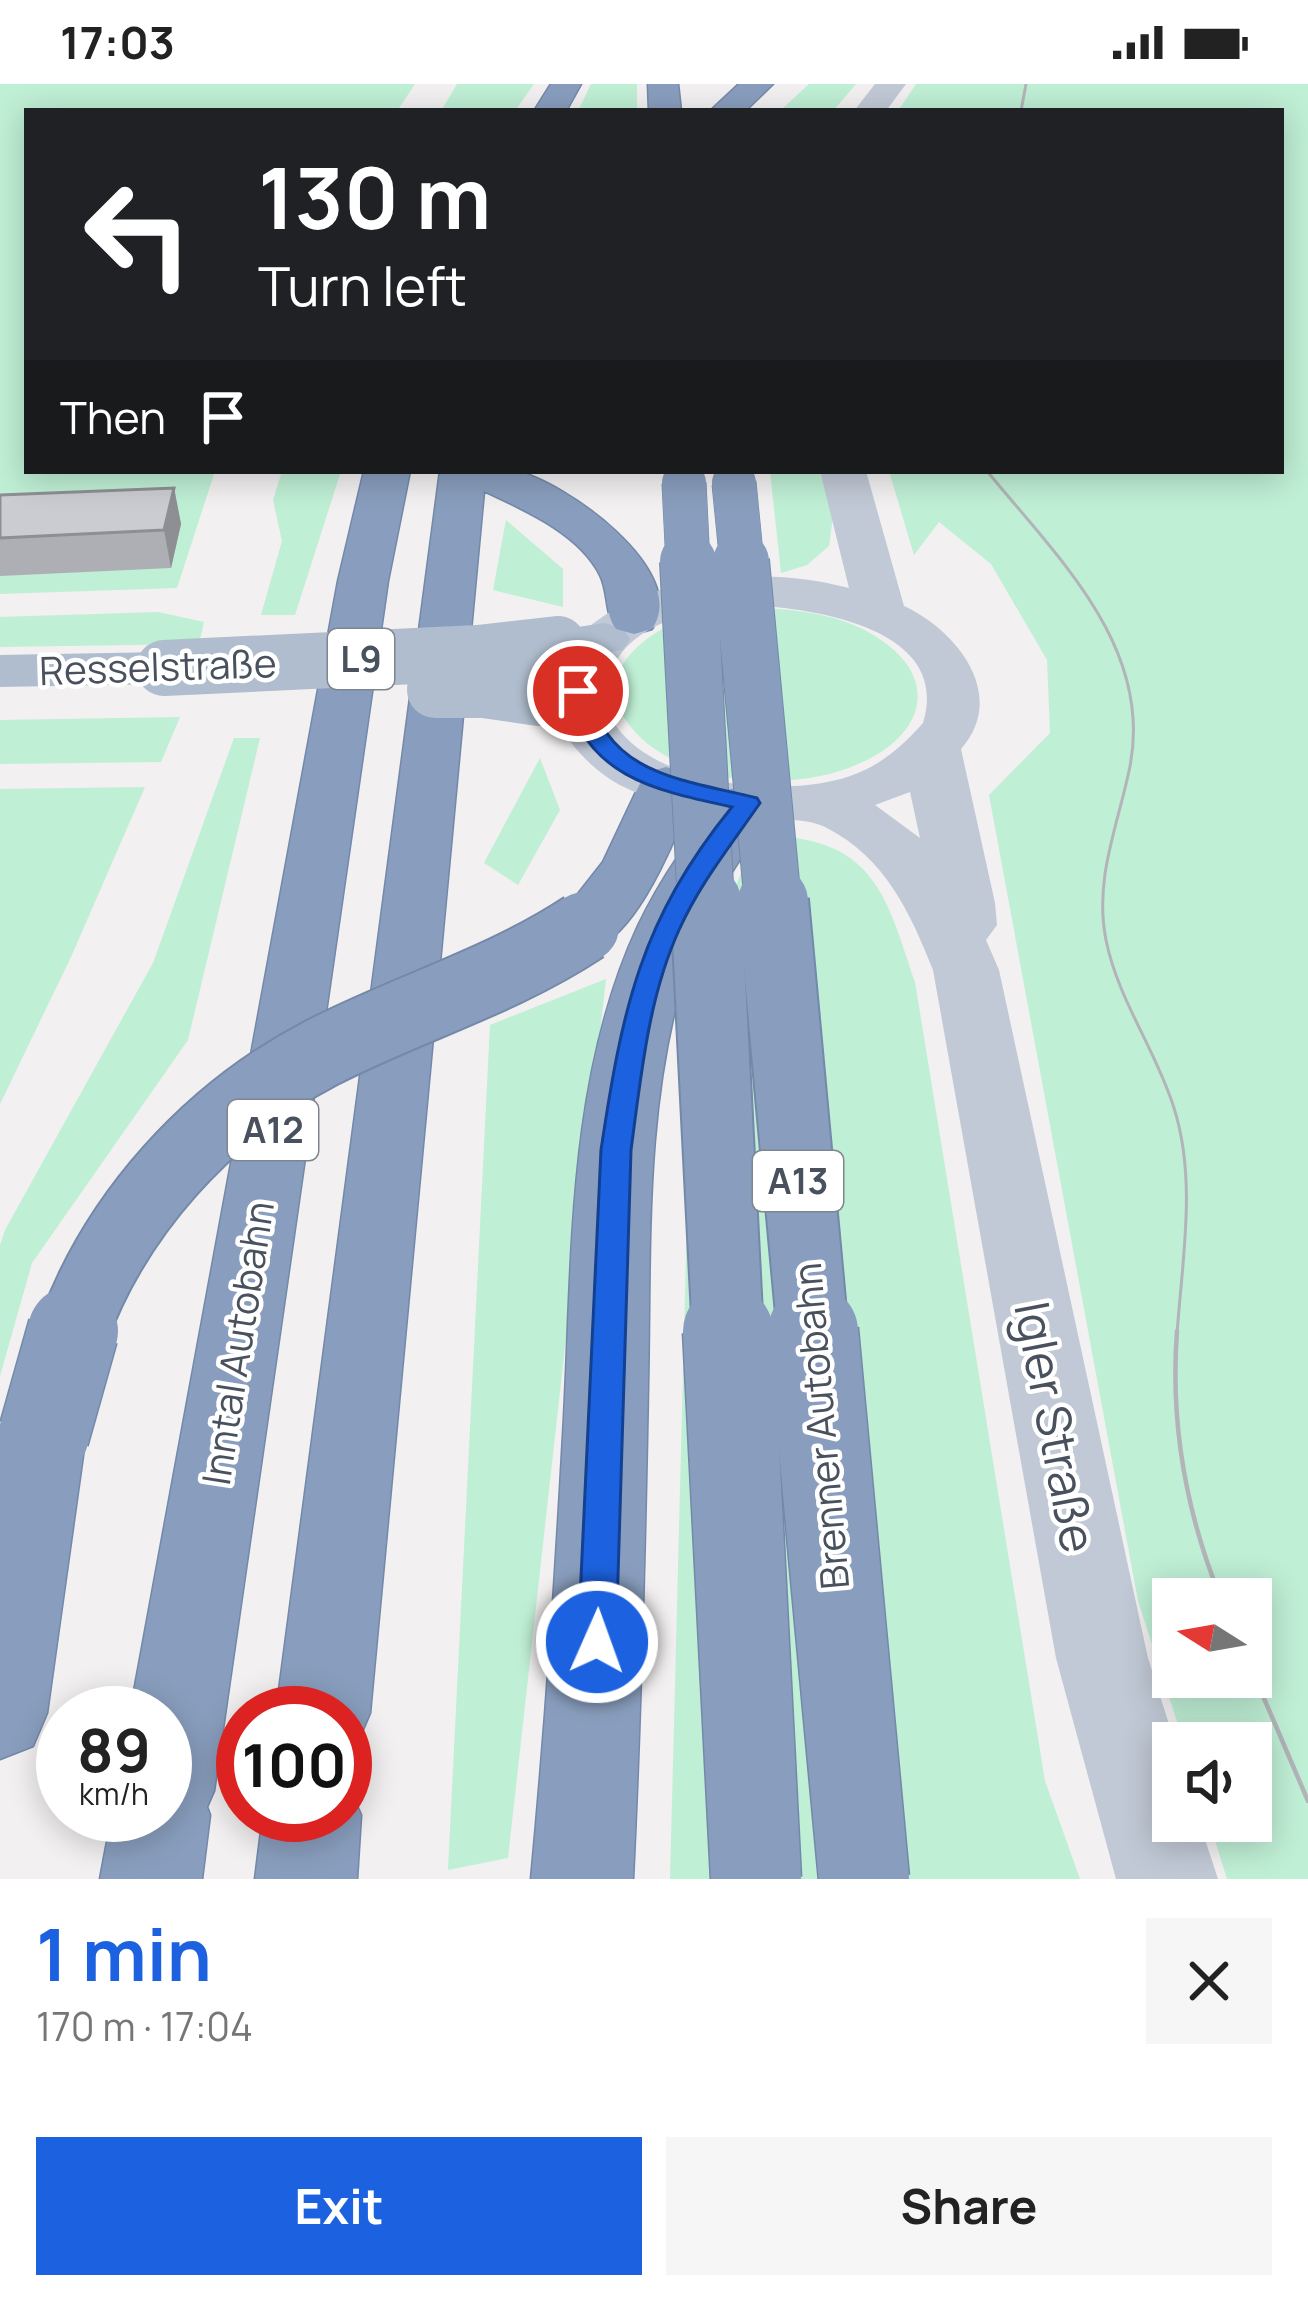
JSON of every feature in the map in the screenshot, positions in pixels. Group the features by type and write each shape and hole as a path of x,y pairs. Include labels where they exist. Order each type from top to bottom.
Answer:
{"highway":[{"path":"708,106 758,84"},
{"name":"Inntal Autobahn","path":"182,1686 363,581 386,474"},
{"path":"326,1686 463,474"},
{"path":"482,474 542,499 574,521 628,574 636,596 598,634"},
{"path":"585,474 617,512 710,593"},
{"name":"Brenner Autobahn","path":"708,477 756,1879"},
{"name":"Brenner Autobahn","path":"708,477 863,1879"},
{"path":"0,1713 53,1382 80,1309 110,1250 146,1196 196,1141 318,1055 499,977 584,927 627,879 645,847 666,785"},
{"path":"582,1879 596,1683 616,1150 627,1071 647,977 666,929 711,850 748,803"},
{"path":"151,1879 157,1842"},
{"path":"306,1879 309,1842"}],"main road":[{"path":"872,108 891,84"},
{"path":"844,474 880,614"},
{"path":"796,592 859,542"},
{"name":"L9","path":"598,634 710,593 796,592 880,614 917,636 943,662 955,692 953,722 934,751"},
{"path":"598,634 584,663 578,691 561,709 610,753 666,785 748,803 818,802 865,791 905,774 934,751"},
{"name":"Resselstraße","path":"0,700 478,653 598,634"},
{"name":"Resselstraße","path":"0,671 160,682 484,689 561,709"},
{"name":"Igler Straße","path":"934,751 935,775 965,899 966,970 1047,1398 1102,1658 1167,1879"},
{"name":"Igler Straße","path":"818,802 874,828 906,857 939,904 966,970"}],"green space":[{"path":"0,84 415,84 399,108 24,108 24,474 214,474 177,588 0,594"},
{"path":"457,84 534,84 517,108 443,108"},
{"path":"591,84 637,84 637,108 579,108"},
{"path":"809,84 856,84 836,108 783,108"},
{"path":"916,84 1308,84 1308,1879 1227,1879 1216,1842 1272,1842 1272,1722 1177,1722 1169,1698 1272,1698 1272,1578 1152,1578 1152,1644 1138,1601 989,795 1050,733 1047,660 991,564 939,522 914,555 890,474 1284,474 1284,108 900,108"},
{"path":"281,474 340,474 295,615 261,615 282,541 273,500"},
{"path":"770,474 820,474 834,509 829,546 807,565 781,573"},
{"path":"506,520 563,569 563,607 493,590"},
{"path":"762,608 843,621 891,648 916,683 912,719 900,736 882,751 830,774 765,781 698,770 643,739 623,716 616,693 620,671 634,650 656,633 689,618"},
{"path":"158,612 204,622 199,644 0,647 0,617"},
{"path":"180,717 161,762 0,764 0,720"},
{"path":"234,738 260,738 188,1040 32,1263 0,1376 0,1245 5,1230 153,963"},
{"path":"540,758 560,810 518,885 484,863"},
{"path":"145,787 71,957 0,1104 0,789"},
{"path":"787,837 818,843 861,867 887,905 915,982 1045,1781 1080,1879 670,1879 693,984 756,839"},
{"path":"606,979 508,1858 448,1870 490,1025"}],"building":[{"path":"174,488 164,530 0,538 0,495"}],"tram line":[{"path":"1022,108 1026,84"},
{"path":"989,474 1094,608 1128,685 1134,727 1129,771 1108,854 1103,918 1119,983 1166,1087 1181,1135 1186,1221 1177,1334"},
{"path":"1177,1331 1176,1400 1183,1468 1213,1578"},
{"path":"1264,1698 1308,1801"}],"route":[{"path":"578,691 584,719 601,744 629,767 666,785 748,803 711,850 666,929 647,977 627,1071 616,1150 597,1642"}]}
